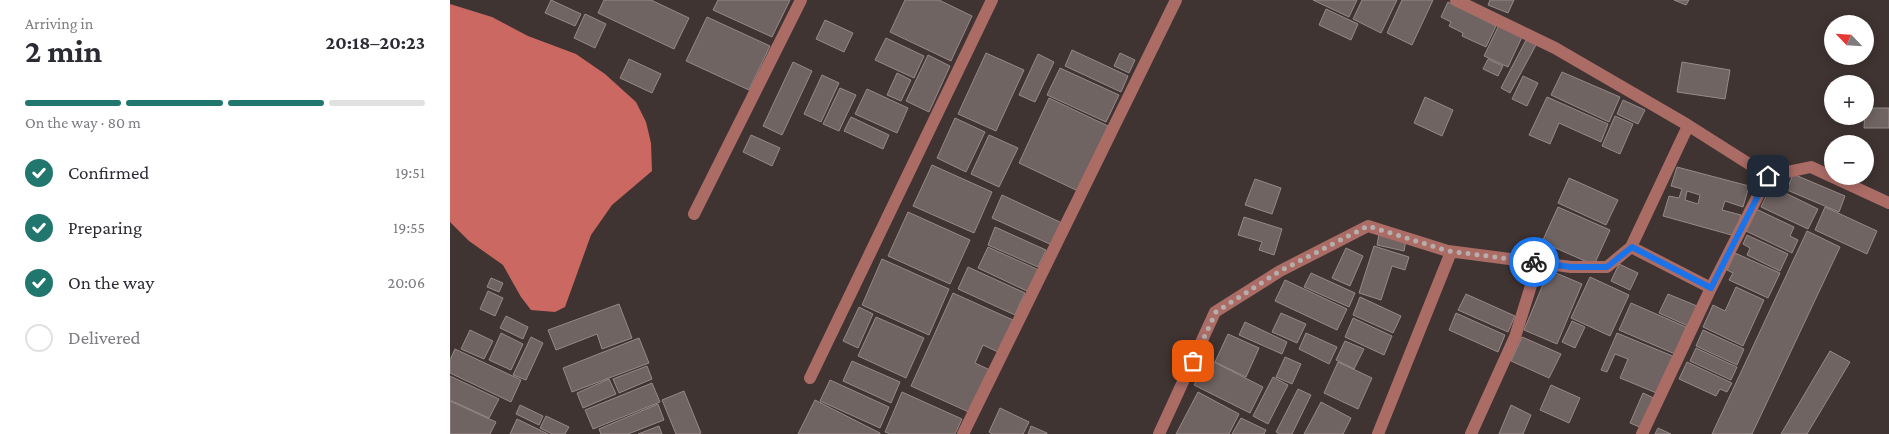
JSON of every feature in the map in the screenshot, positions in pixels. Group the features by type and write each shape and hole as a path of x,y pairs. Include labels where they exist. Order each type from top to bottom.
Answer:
{"street":[{"path":"694,214 801,0"},
{"path":"810,378 992,0"},
{"path":"963,434 1176,0"},
{"path":"1456,0 1554,48 1688,126 1768,176 1811,167 1889,203"},
{"path":"1159,434 1216,312 1280,271 1368,226 1448,251 1571,267 1607,267 1632,247 1688,126"},
{"path":"1642,434 1711,288 1768,176"},
{"path":"1632,247 1711,288"},
{"path":"1378,434 1451,252 1448,251"},
{"path":"1471,434 1516,337 1538,263"}],"shaded area":[{"path":"450,4 492,17 528,36 576,54 605,74 636,102 646,122 651,143 652,171 612,205 591,235 565,307 555,312 531,310 521,297 503,265 469,241 450,222"}],"building":[{"path":"551,0 581,14 575,26 545,13"},
{"path":"604,0 651,0 689,18 674,49 598,13"},
{"path":"718,0 790,0 772,37 713,10"},
{"path":"905,0 939,0 972,16 951,61 890,32"},
{"path":"1313,0 1357,0 1349,17"},
{"path":"1362,0 1397,0 1381,33 1353,19"},
{"path":"1402,0 1433,0 1412,45 1387,33"},
{"path":"1490,0 1514,0 1508,13 1488,5"},
{"path":"1674,0 1689,0 1686,5"},
{"path":"1448,2 1496,26 1486,47 1462,36 1463,33 1449,26 1451,22 1441,17"},
{"path":"1326,9 1358,24 1351,40 1319,25"},
{"path":"585,14 606,24 595,48 574,38"},
{"path":"707,17 770,46 749,90 686,61"},
{"path":"825,20 853,33 844,52 816,39"},
{"path":"1499,25 1522,37 1508,67 1484,56"},
{"path":"886,38 924,56 914,78 875,60"},
{"path":"1526,40 1536,45 1510,93 1501,88"},
{"path":"1072,50 1128,76 1121,92 1065,66"},
{"path":"986,53 1024,70 996,131 958,114"},
{"path":"1120,53 1135,60 1129,73 1114,66"},
{"path":"1038,54 1054,62 1035,102 1019,95"},
{"path":"928,55 950,66 929,112 906,101"},
{"path":"629,59 661,74 652,93 620,78"},
{"path":"1488,59 1503,66 1498,76 1483,69"},
{"path":"793,62 812,71 782,135 763,126"},
{"path":"1682,62 1730,70 1725,99 1677,92"},
{"path":"1060,68 1119,95 1106,122 1047,95"},
{"path":"1562,72 1620,97 1609,122 1551,95"},
{"path":"897,73 911,80 901,101 887,95"},
{"path":"822,75 839,83 821,122 804,114"},
{"path":"1523,76 1538,83 1527,106 1512,99"},
{"path":"840,88 856,95 839,131 823,124"},
{"path":"867,89 908,108 897,133 855,114"},
{"path":"1425,97 1453,110 1442,136 1414,123"},
{"path":"1547,97 1608,124 1601,142 1559,123 1550,144 1529,135"},
{"path":"1049,98 1108,126 1078,191 1019,163"},
{"path":"1623,100 1645,110 1638,124 1617,114"},
{"path":"1874,108 1889,108 1889,128 1864,128 1864,125 1874,125"},
{"path":"1615,116 1633,124 1620,154 1602,146"},
{"path":"851,117 889,135 883,149 844,131"},
{"path":"955,118 985,132 966,172 937,158"},
{"path":"751,135 780,148 772,166 743,152"},
{"path":"989,135 1018,148 999,187 971,174"},
{"path":"932,165 992,192 974,233 913,206"},
{"path":"1677,167 1749,186 1743,207 1725,201 1722,210 1741,215 1735,236 1663,216 1669,196 1679,198 1682,189 1671,186","holes":["1687,191 1700,195 1698,204 1685,200"]},
{"path":"1793,174 1845,196 1839,212 1787,190"},
{"path":"1569,178 1618,200 1606,225 1558,203"},
{"path":"1255,179 1281,188 1272,214 1245,205"},
{"path":"1771,186 1818,209 1808,229 1761,207"},
{"path":"1002,195 1062,223 1052,245 992,218"},
{"path":"1558,207 1610,230 1594,265 1542,242"},
{"path":"1825,207 1877,231 1867,254 1815,230"},
{"path":"1756,209 1794,227 1790,236 1798,240 1792,253 1746,231"},
{"path":"908,212 970,240 950,284 888,256"},
{"path":"1244,217 1282,229 1274,255 1259,250 1262,242 1238,235"},
{"path":"995,227 1046,250 1038,267 988,245"},
{"path":"1807,231 1840,247 1752,434 1712,434"},
{"path":"1379,234 1406,240 1404,251 1377,245"},
{"path":"1747,235 1788,254 1780,271 1747,255 1750,248 1743,244"},
{"path":"1374,246 1409,257 1405,270 1392,266 1381,300 1359,293"},
{"path":"988,247 1041,271 1031,293 978,268"},
{"path":"1346,248 1363,256 1350,286 1332,278"},
{"path":"1735,253 1780,273 1768,298 1729,280 1733,273 1727,270"},
{"path":"882,259 949,289 929,335 862,305"},
{"path":"1619,264 1638,273 1630,290 1611,281"},
{"path":"968,267 1025,293 1015,315 958,289"},
{"path":"1549,270 1582,284 1557,344 1524,330"},
{"path":"1311,273 1355,293 1349,307 1304,287"},
{"path":"1590,277 1629,295 1610,336 1571,318"},
{"path":"491,278 503,283 499,292 487,287"},
{"path":"1285,280 1347,309 1337,330 1275,301"},
{"path":"1736,287 1764,300 1743,346 1703,327 1713,305 1725,311"},
{"path":"488,291 503,298 495,316 480,309"},
{"path":"953,293 1013,320 998,352 983,345 975,363 990,370 971,413 911,386"},
{"path":"1466,294 1515,316 1508,332 1458,310"},
{"path":"1668,294 1697,306 1688,326 1659,313"},
{"path":"1360,297 1401,316 1393,333 1353,315"},
{"path":"1631,303 1686,327 1675,354 1619,330"},
{"path":"619,304 632,338 602,349 597,334 556,350 548,330"},
{"path":"859,307 873,314 858,348 843,341"},
{"path":"1281,313 1306,324 1297,343 1272,332"},
{"path":"1456,313 1505,335 1498,352 1449,330"},
{"path":"506,316 528,327 523,339 500,328"},
{"path":"876,317 924,338 906,378 858,356"},
{"path":"1353,318 1392,336 1384,355 1345,337"},
{"path":"1572,321 1585,327 1575,348 1562,342"},
{"path":"1245,322 1287,342 1282,354 1239,335"},
{"path":"470,330 493,341 484,359 461,349"},
{"path":"1703,330 1744,349 1737,365 1696,346"},
{"path":"501,333 523,344 511,370 489,360"},
{"path":"1306,333 1337,347 1329,364 1299,349"},
{"path":"1617,333 1675,357 1659,394 1620,378 1628,359 1615,354 1607,372 1601,370"},
{"path":"1228,334 1259,348 1246,377 1215,362"},
{"path":"531,337 543,343 526,380 513,375"},
{"path":"1522,337 1561,354 1549,378 1511,361"},
{"path":"639,338 649,363 572,392 563,368"},
{"path":"1345,341 1364,349 1354,369 1336,360"},
{"path":"1696,348 1737,367 1731,380 1690,361"},
{"path":"455,349 521,380 511,402 450,373 450,360"},
{"path":"1830,351 1850,362 1807,434 1781,434"},
{"path":"1285,357 1301,364 1292,384 1276,377"},
{"path":"1208,359 1263,387 1250,413 1194,385"},
{"path":"852,361 900,382 891,403 843,381"},
{"path":"1338,362 1372,378 1358,409 1324,393"},
{"path":"1687,362 1732,383 1727,392 1720,389 1716,396 1679,379"},
{"path":"647,366 652,379 619,393 613,379"},
{"path":"450,376 499,399 489,418 450,400"},
{"path":"1273,377 1288,385 1268,424 1253,416"},
{"path":"609,379 616,394 583,408 577,393"},
{"path":"830,380 889,407 880,428 820,401"},
{"path":"652,383 660,402 593,429 585,410"},
{"path":"1551,385 1580,398 1569,423 1540,410"},
{"path":"1298,389 1311,395 1292,434 1279,434 1276,432"},
{"path":"684,391 701,433 676,434 662,400"},
{"path":"902,392 962,419 955,434 890,434 885,432"},
{"path":"1198,392 1239,414 1229,434 1176,434"},
{"path":"1643,393 1656,399 1642,428 1630,423"},
{"path":"815,400 880,433 880,434 798,434"},
{"path":"450,401 496,422 490,434 450,434"},
{"path":"1321,402 1351,418 1343,434 1304,434"},
{"path":"658,404 664,420 628,434 601,434 599,429"},
{"path":"520,405 543,416 539,425 516,414"},
{"path":"1511,405 1531,415 1523,434 1499,434"},
{"path":"1000,408 1029,422 1023,434 992,434 989,432"},
{"path":"546,416 569,427 565,434 552,434 540,428"},
{"path":"1241,418 1266,430 1264,434 1232,434"},
{"path":"517,419 548,434 510,434"},
{"path":"659,426 662,434 638,434"},
{"path":"1031,426 1047,433 1047,434 1028,434"},
{"path":"1658,428 1671,434 1655,434"}],"way so far":[{"path":"1193,361 1216,312 1280,271 1368,226 1448,251 1534,262"}],"route":[{"path":"1534,262 1571,267 1607,267 1632,247 1711,288 1768,176"}]}
